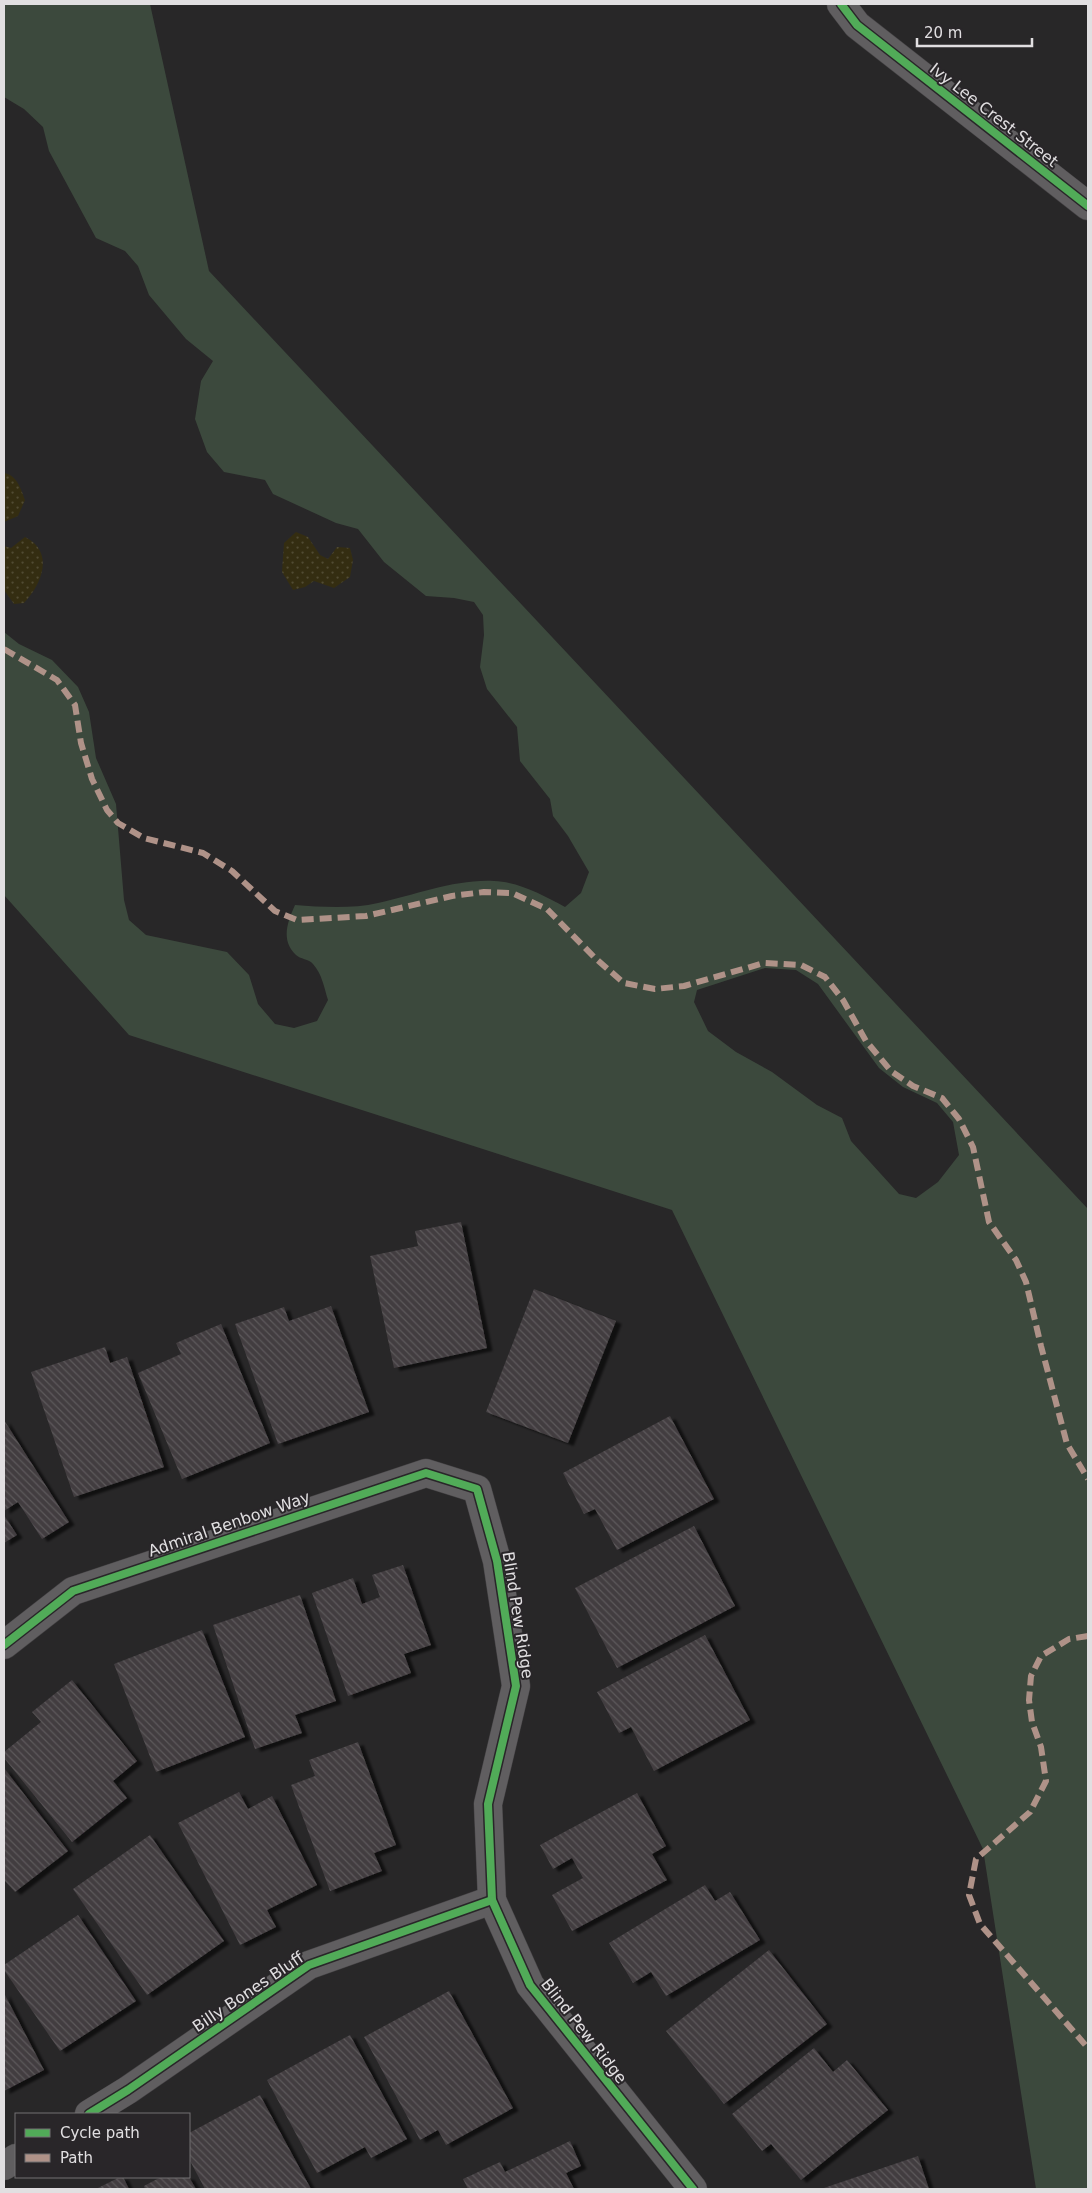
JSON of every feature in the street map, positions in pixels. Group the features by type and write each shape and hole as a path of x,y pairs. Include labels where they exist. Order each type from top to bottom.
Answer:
{"street":[{"name":"Ivy Lee Crest Street","path":"841,4 857,25 1088,206"},
{"name":"Admiral Benbow Way","path":"4,1645 73,1591 426,1472 477,1489"},
{"name":"Blind Pew Ridge","path":"477,1489 497,1561 516,1686 488,1804 492,1900 530,1985 693,2189"},
{"name":"Billy Bones Bluff","path":"91,2113 128,2090 309,1965 492,1900"},
{"path":"4,2166 15,2159"}],"green space":[{"path":"4,4 150,4 209,271 1088,1209 1088,2189 1036,2189 983,1849 672,1210 129,1035 4,895 4,632 19,644 52,660 78,687 89,712 96,758 116,804 124,900 129,920 146,935 227,952 249,975 258,1004 275,1024 294,1028 317,1021 328,1000 319,972 311,962 296,955 288,943 288,924 295,905 337,907 368,905 465,882 494,881 522,887 565,907 581,893 589,872 568,836 553,816 550,799 520,761 517,727 487,689 480,667 484,635 483,615 474,602 426,596 384,562 358,529 336,523 273,494 265,480 224,472 207,452 195,419 201,381 213,361 186,339 149,295 138,266 125,251 96,238 49,151 43,127 24,109 4,97","holes":["765,968 796,970 818,984 879,1068 903,1087 937,1103 953,1122 959,1155 938,1182 916,1198 899,1194 851,1141 842,1118 817,1105 772,1072 736,1052 708,1031 694,1002 697,990"]}],"sand":[{"path":"4,473 15,480 25,500 18,516 4,522"},
{"path":"296,532 308,537 320,555 328,559 337,547 350,548 353,560 350,577 334,588 314,581 305,587 293,590 282,572 284,543"},
{"path":"25,537 34,543 40,551 43,559 42,568 36,587 24,603 14,604 4,590 4,546 11,548"}],"building":[{"path":"461,1222 487,1348 394,1368 370,1256 418,1246 415,1231"},
{"path":"534,1289 616,1321 568,1443 486,1412"},
{"path":"331,1306 369,1412 278,1444 235,1324 284,1307 289,1321"},
{"path":"221,1324 270,1443 182,1479 138,1373 181,1354 176,1343"},
{"path":"105,1347 110,1363 127,1357 164,1467 74,1497 31,1372"},
{"path":"670,1416 714,1499 617,1550 595,1509 584,1514 563,1473"},
{"path":"4,1420 69,1522 42,1539 18,1502 4,1511"},
{"path":"4,1515 17,1535 4,1543"},
{"path":"694,1526 735,1606 617,1668 575,1588"},
{"path":"403,1565 431,1645 404,1654 411,1673 348,1696 312,1593 353,1578 362,1604 380,1597 372,1575"},
{"path":"300,1595 336,1701 295,1715 302,1733 255,1749 213,1625"},
{"path":"202,1630 245,1737 156,1772 114,1664"},
{"path":"705,1635 750,1720 654,1771 631,1727 619,1733 597,1692"},
{"path":"72,1680 137,1761 113,1781 127,1798 72,1842 4,1758 4,1752 41,1722 32,1712"},
{"path":"358,1742 396,1845 374,1853 382,1871 330,1891 291,1785 315,1776 309,1760"},
{"path":"4,1768 68,1851 15,1892 4,1880"},
{"path":"239,1792 248,1809 272,1796 317,1885 267,1910 276,1927 240,1945 178,1823"},
{"path":"637,1793 666,1846 652,1854 667,1880 572,1931 552,1895 583,1878 572,1858 553,1869 540,1845"},
{"path":"150,1835 224,1941 147,1995 73,1889"},
{"path":"705,1885 715,1901 730,1892 760,1940 666,1996 651,1972 633,1983 609,1943"},
{"path":"78,1915 136,2001 60,2051 4,1970 4,1965"},
{"path":"769,1950 827,2024 724,2104 666,2031"},
{"path":"449,1991 513,2108 446,2145 438,2130 420,2140 364,2037"},
{"path":"4,1993 44,2070 4,2091"},
{"path":"350,2035 407,2139 371,2158 365,2147 317,2173 267,2080"},
{"path":"814,2048 833,2072 847,2060 888,2110 801,2180 771,2144 762,2151 732,2114"},
{"path":"260,2095 311,2189 205,2189 190,2161 190,2132"},
{"path":"570,2141 581,2166 566,2173 574,2189 468,2189 463,2179 500,2162 505,2172"},
{"path":"918,2156 929,2189 821,2189"},
{"path":"118,2178 124,2178 129,2189 96,2189"},
{"path":"159,2178 190,2178 196,2189 145,2189 144,2186"}],"marked path":[{"path":"4,649 57,680 75,705 81,743 92,779 107,810 118,823 144,838 203,853 232,871 275,911 297,920 366,916 452,896 484,892 512,893 547,909 595,958 624,983 655,989 684,986 764,963 801,965 825,977 843,1000 866,1041 891,1071 913,1086 942,1098 959,1119 973,1147 989,1222 1016,1260 1026,1282 1067,1444 1088,1479"},
{"path":"1088,1636 1069,1639 1041,1656 1031,1676 1029,1700 1032,1722 1041,1747 1046,1781 1030,1812 976,1859 969,1895 980,1924 1088,2048"}],"cycle path":[{"path":"841,4 857,25 1088,206"},
{"path":"4,1645 73,1591 426,1473 477,1489 497,1561 516,1686 488,1804 492,1900 530,1985 693,2189"},
{"path":"91,2113 128,2090 309,1965 492,1900"}]}
